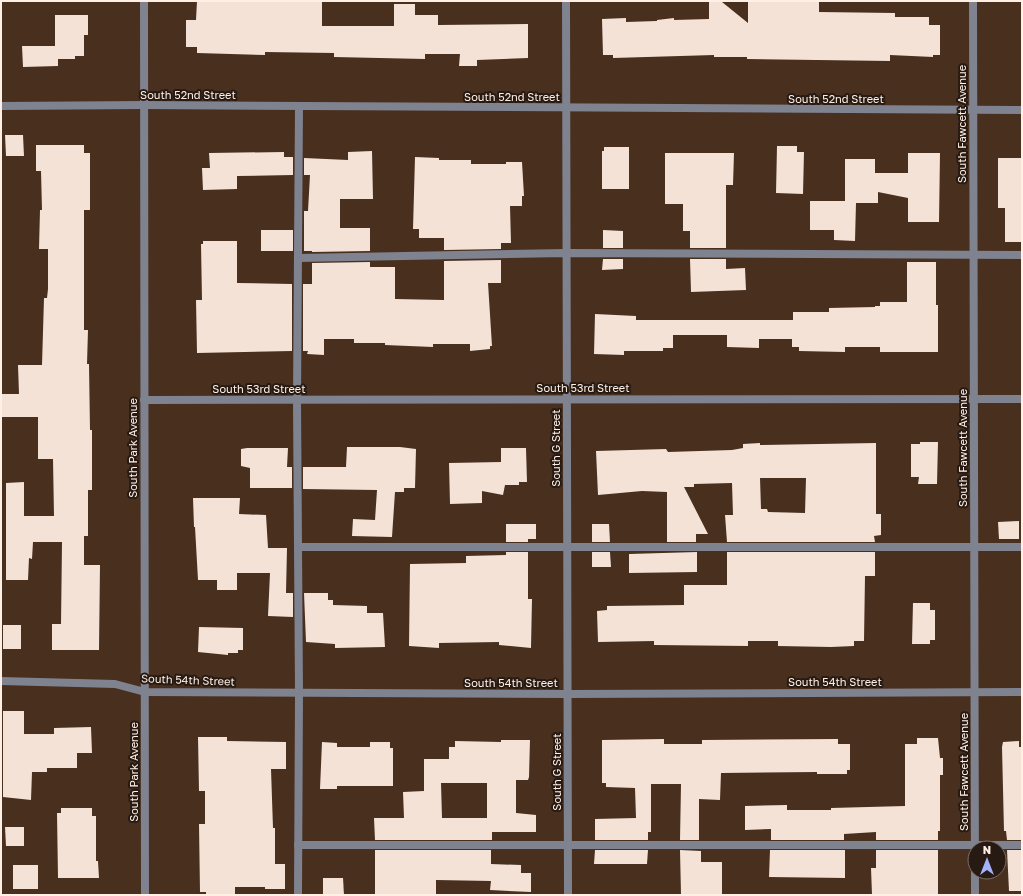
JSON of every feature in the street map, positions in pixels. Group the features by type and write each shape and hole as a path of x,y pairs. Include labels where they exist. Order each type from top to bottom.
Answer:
{"street":[{"name":"South Park Avenue","path":"144,1 145,895"},
{"name":"South G Street","path":"566,1 568,895"},
{"name":"South Fawcett Avenue","path":"973,1 975,840"},
{"name":"South 52nd Street","path":"1,106 144,105 973,111 1022,110"},
{"path":"298,895 299,693 297,400 299,106"},
{"path":"298,258 566,252 1022,255"},
{"name":"South 53rd Street","path":"144,400 1022,399"},
{"path":"298,546 1022,547"},
{"name":"South 54th Street","path":"1,681 115,684 145,692 568,694 1022,692"},
{"path":"298,845 967,846"},
{"path":"1007,845 1022,845"},
{"name":"South Fawcett Avenue","path":"975,880 975,895"}],"building":[{"path":"197,1 322,1 322,26 394,26 394,4 415,4 415,15 438,15 438,25 528,24 528,58 477,60 477,66 459,66 460,54 425,54 425,59 334,57 334,53 265,52 265,55 197,53 197,47 186,47 186,20 196,20"},
{"path":"748,1 819,1 819,12 895,13 895,17 929,17 929,25 940,25 940,55 933,55 933,57 890,55 890,61 747,59 747,57 714,57 714,55 613,58 613,55 603,55 602,19 626,18 626,22 657,21 674,18 674,20 709,19 709,2 722,2 748,23"},
{"path":"55,15 88,15 88,35 84,35 84,56 75,56 75,59 58,59 58,66 23,67 22,46 55,46"},
{"path":"5,135 23,135 24,156 6,156"},
{"path":"36,145 84,145 84,153 90,153 90,210 84,210 84,330 88,330 87,364 89,364 90,430 92,430 92,490 88,490 88,536 84,536 84,565 100,565 99,650 52,650 52,624 61,624 62,542 33,542 32,559 29,558 28,580 6,580 6,483 24,482 24,516 54,516 53,459 38,459 38,417 1,417 1,394 19,394 18,365 42,365 44,298 47,298 48,289 48,249 39,249 40,210 42,210 41,171 36,171"},
{"path":"777,146 797,146 797,152 804,152 803,194 776,193"},
{"path":"604,147 629,147 629,189 602,189 602,151 604,151"},
{"path":"372,151 373,199 340,199 340,228 370,228 370,251 304,251 304,211 308,211 310,175 304,175 304,158 348,160 348,152"},
{"path":"284,152 284,157 293,157 293,175 237,176 237,189 203,190 202,168 210,168 209,153"},
{"path":"665,153 734,153 733,185 726,185 726,248 690,248 690,231 683,231 683,204 665,204"},
{"path":"908,153 940,153 939,222 908,222 908,198 878,192 878,203 856,203 855,241 834,240 834,230 810,230 810,201 845,201 845,159 875,159 875,173 908,173"},
{"path":"415,157 439,158 439,160 471,160 471,164 506,164 506,162 522,162 524,196 522,196 522,206 510,206 511,243 501,243 501,249 444,250 444,238 419,238 419,229 413,229"},
{"path":"998,158 1022,158 1022,242 1005,242 1005,208 998,208"},
{"path":"261,230 293,230 293,251 261,251"},
{"path":"603,230 623,231 623,248 603,248"},
{"path":"203,241 237,241 237,283 292,284 292,351 197,353 196,300 202,300 201,244 203,244"},
{"path":"603,259 623,259 623,269 602,270"},
{"path":"690,259 726,259 726,269 745,268 746,290 691,292"},
{"path":"501,260 501,283 488,283 492,346 490,346 490,349 470,351 470,344 433,344 433,347 385,345 385,343 354,343 354,339 324,339 324,355 307,354 308,351 303,351 303,284 312,284 312,263 370,262 370,267 395,267 395,299 444,300 444,261"},
{"path":"907,262 936,262 938,352 880,352 880,347 845,347 845,352 799,351 799,347 792,347 792,339 759,339 759,348 727,347 727,335 673,335 673,348 663,348 663,351 624,351 624,355 594,354 595,314 636,316 636,320 793,320 793,312 829,312 829,308 875,307 880,306 880,302 907,302"},
{"path":"920,442 938,442 937,484 918,484 919,477 911,477 911,444 920,444"},
{"path":"876,443 876,514 881,514 881,535 874,536 875,542 727,542 725,515 733,515 732,483 694,484 694,487 684,487 708,534 696,534 696,542 667,542 667,492 642,491 598,495 596,451 666,449 668,452 732,450 743,448 743,444","holes":["760,478 806,478 805,513 768,512 767,509 761,509"]},
{"path":"347,447 400,447 416,449 415,488 404,488 404,492 395,492 392,537 352,536 353,519 375,520 377,490 303,489 303,467 346,467"},
{"path":"288,448 287,467 292,467 292,488 250,488 250,468 241,466 241,449"},
{"path":"501,448 526,448 527,482 519,482 519,485 505,485 503,495 482,491 482,503 450,504 449,463 501,462"},
{"path":"193,498 240,498 239,514 266,515 268,548 287,548 286,593 293,593 293,617 268,616 270,573 237,573 237,590 217,590 217,580 198,580"},
{"path":"1019,521 1019,539 999,539 998,522"},
{"path":"506,524 536,524 536,539 528,539 528,542 506,542"},
{"path":"592,524 609,524 610,542 592,542"},
{"path":"506,552 528,552 528,599 532,599 531,648 499,645 499,642 439,643 439,648 409,646 410,564 466,563 466,556 506,555"},
{"path":"592,552 610,552 611,567 592,567"},
{"path":"697,552 697,572 629,573 629,554"},
{"path":"727,552 875,552 875,576 865,576 864,641 854,641 854,646 831,647 778,646 778,641 748,641 748,646 654,645 654,641 598,642 597,611 607,610 607,606 684,605 684,585 727,585"},
{"path":"304,593 328,593 328,600 333,600 333,605 367,606 367,613 383,613 385,647 335,648 335,644 306,642"},
{"path":"913,603 930,603 930,610 935,610 935,640 930,640 930,644 912,644"},
{"path":"3,625 21,625 21,649 3,649"},
{"path":"199,627 243,628 243,650 238,650 238,653 228,653 228,655 198,652"},
{"path":"3,711 24,711 24,734 54,734 54,728 91,727 92,753 77,753 77,768 47,768 47,772 32,772 31,800 3,797"},
{"path":"198,737 227,737 227,741 286,742 286,769 271,769 273,828 275,828 275,864 285,864 285,889 235,887 235,895 206,895 206,892 200,892 199,824 205,824 205,791 199,791"},
{"path":"917,738 938,738 940,758 943,758 943,775 940,775 940,831 938,831 938,840 876,840 876,832 844,834 844,840 771,840 771,829 745,830 745,806 787,805 787,810 831,810 831,808 905,806 905,744 917,744"},
{"path":"664,739 664,744 702,744 702,740 838,739 838,744 850,744 850,770 847,770 847,774 817,774 817,772 721,773 720,800 699,799 699,840 680,840 681,784 651,784 651,832 648,832 648,840 595,840 595,819 636,818 635,788 606,787 606,783 602,783 602,740"},
{"path":"501,740 530,740 528,780 516,780 516,813 536,815 536,832 492,832 492,840 375,840 374,818 404,818 403,792 424,791 424,759 449,759 449,747 455,747 455,741 501,742","holes":["441,783 487,783 487,818 442,818"]},
{"path":"1019,741 1019,747 1022,747 1022,840 1007,840 1006,831 1004,831 1003,742"},
{"path":"322,742 337,743 337,747 370,747 370,742 390,742 390,748 393,748 393,786 337,786 337,789 320,789"},
{"path":"61,808 92,808 92,816 96,816 96,861 98,861 99,878 58,878 57,813 61,813"},
{"path":"5,827 24,827 24,846 6,846"},
{"path":"375,850 491,850 491,864 521,865 521,873 531,873 531,892 490,890 491,881 436,880 436,895 375,895"},
{"path":"595,850 648,850 647,864 594,864"},
{"path":"680,850 701,851 701,862 722,862 722,895 681,895"},
{"path":"770,850 845,850 845,878 769,877"},
{"path":"876,850 938,850 938,895 872,895 871,868 876,868"},
{"path":"1007,850 1022,850 1022,891 1009,891"},
{"path":"13,865 38,865 38,889 13,889"},
{"path":"323,878 343,878 344,895 323,895"}]}
